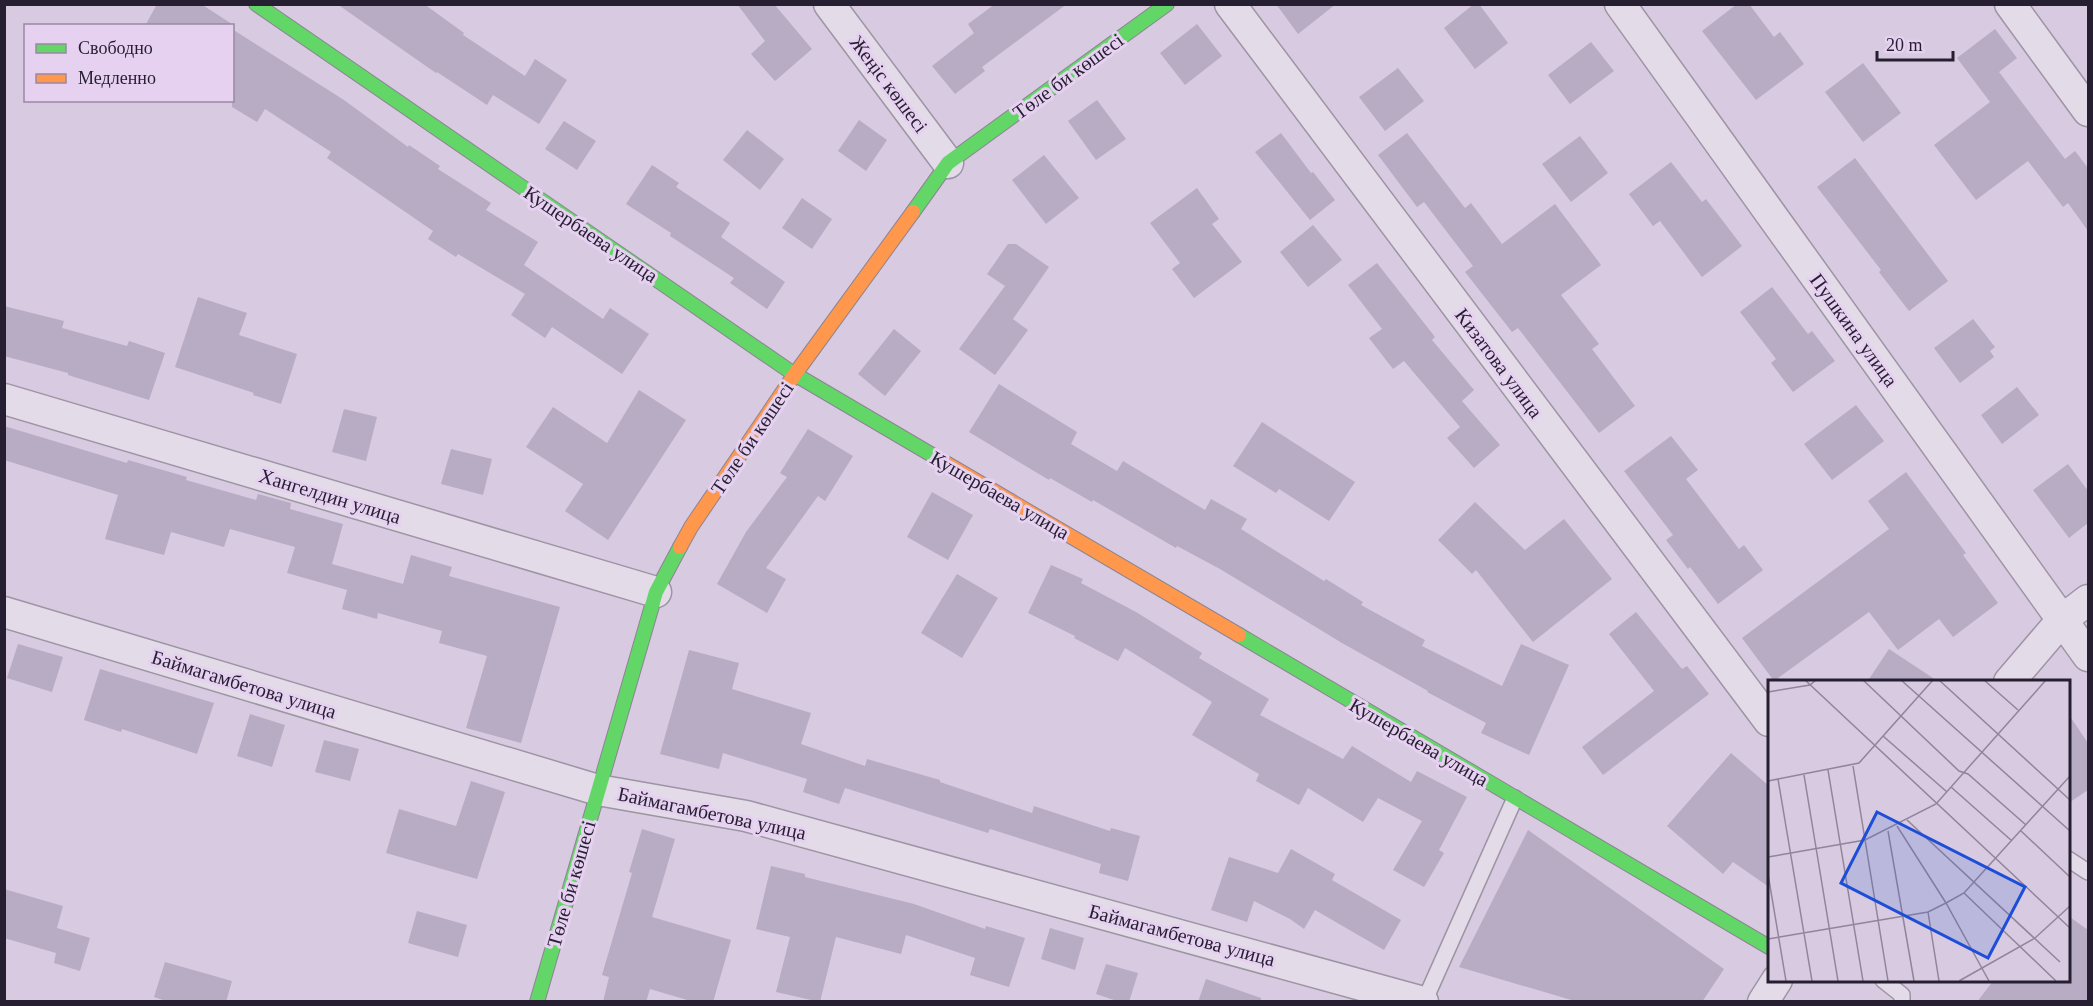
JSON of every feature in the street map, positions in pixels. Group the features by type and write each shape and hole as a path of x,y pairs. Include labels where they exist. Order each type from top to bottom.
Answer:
{"street":[{"name":"Кушербаева улица","path":"256,4 795,374 1768,946"},
{"name":"Жеңіс көшесі","path":"830,4 948,163"},
{"name":"Төле би көшесі","path":"537,1002 656,592 691,527 795,374 948,163 1167,4"},
{"name":"Кизатова улица","path":"1230,4 1768,720"},
{"name":"Пушкина улица","path":"1620,4 2088,656"},
{"path":"2010,4 2088,111"},
{"name":"Хангелдин улица","path":"4,399 656,592"},
{"path":"2011,680 2062,620 2088,600"},
{"name":"Баймагамбетова улица","path":"4,612 598,790 746,816 1423,1002"},
{"path":"1762,1002 1776,982"}],"lane":[{"path":"1423,1002 1515,798"},
{"path":"2069,860 2088,872"},
{"path":"1884,982 1902,994 1902,1002"}],"building":[{"path":"157,4 201,4 232,24 146,24"},
{"path":"337,4 424,4 464,33 463,35 525,76 535,59 567,80 539,124 493,95 487,105 436,73"},
{"path":"737,4 774,4 812,49 775,81 751,54 765,41"},
{"path":"995,4 1067,4 982,67 985,71 955,94 932,66 974,33 968,24"},
{"path":"1276,4 1336,4 1298,34"},
{"path":"1474,4 1479,4 1508,43 1475,69 1444,28"},
{"path":"1737,4 1749,4 1774,37 1780,32 1804,64 1756,100 1702,31"},
{"path":"1197,24 1222,56 1185,85 1160,53"},
{"path":"1995,29 2017,58 1999,72 2065,159 2075,151 2088,168 2088,231 2068,203 2063,207 2028,161 1976,200 1934,145 1990,102 1957,58"},
{"path":"234,30 344,100 408,147 409,145 440,166 438,169 491,203 486,210 538,242 524,265 603,319 610,308 649,334 622,374 552,327 545,338 511,315 525,294 458,254 456,257 428,239 433,231 327,158 331,152 265,109 257,122 232,107 232,102 234,102"},
{"path":"1591,42 1614,71 1570,104 1548,75"},
{"path":"1863,63 1901,113 1863,142 1825,92"},
{"path":"1398,68 1424,101 1385,131 1359,97"},
{"path":"1097,100 1126,139 1096,160 1068,121"},
{"path":"859,120 887,140 866,171 838,151"},
{"path":"564,121 596,141 577,170 545,149"},
{"path":"747,130 784,159 760,190 723,160"},
{"path":"1281,133 1335,200 1310,220 1255,152"},
{"path":"1407,133 1465,208 1471,203 1502,244 1555,204 1601,265 1561,295 1599,344 1592,349 1635,406 1599,433 1518,328 1512,332 1465,272 1473,266 1424,202 1417,207 1378,155"},
{"path":"1580,136 1608,173 1571,202 1542,164"},
{"path":"1044,155 1079,198 1046,224 1012,180"},
{"path":"1855,158 1948,281 1909,311 1879,272 1881,270 1817,187"},
{"path":"1671,162 1702,202 1706,199 1742,246 1702,277 1660,221 1653,226 1629,194"},
{"path":"652,165 679,183 676,187 730,223 721,237 785,282 767,309 730,283 734,278 626,204"},
{"path":"1197,188 1219,219 1212,224 1242,262 1194,298 1172,269 1180,263 1150,223"},
{"path":"802,198 832,219 812,249 782,228"},
{"path":"1313,225 1342,260 1308,287 1280,252"},
{"path":"1008,244 1016,244 1049,267 1013,319 1028,330 995,375 959,349 1005,286 987,274"},
{"path":"1377,263 1435,337 1432,340 1474,390 1462,401 1500,445 1474,468 1447,438 1460,427 1404,361 1393,369 1369,338 1382,329 1348,285"},
{"path":"1772,287 1808,334 1812,331 1835,361 1793,392 1771,363 1776,359 1740,312"},
{"path":"198,297 247,313 239,335 297,354 281,404 175,367"},
{"path":"4,306 64,321 62,328 127,346 129,341 165,353 149,400 68,375 68,373 4,356"},
{"path":"1973,319 1995,347 1990,351 1994,357 1960,383 1934,348"},
{"path":"894,329 921,351 885,396 858,374"},
{"path":"999,384 1077,432 1071,444 1117,471 1123,461 1205,510 1211,499 1247,519 1241,529 1324,581 1326,579 1363,602 1361,605 1425,640 1422,646 1502,686 1521,644 1569,665 1529,755 1481,733 1486,723 1342,643 1220,569 1177,546 1176,548 1093,500 1092,502 1050,478 1049,480 969,432"},
{"path":"2017,387 2039,415 2002,444 1981,415"},
{"path":"639,390 686,420 608,540 565,511 583,484 526,447 553,407 607,443"},
{"path":"1856,405 1884,441 1832,480 1804,444"},
{"path":"344,409 377,417 366,461 332,452"},
{"path":"1262,422 1355,482 1329,521 1279,489 1276,493 1233,466"},
{"path":"4,426 127,463 128,460 187,477 186,480 256,500 258,494 291,503 290,509 343,524 332,564 403,584 411,555 452,567 449,576 560,607 521,743 466,728 487,656 439,643 442,631 378,613 377,619 342,609 347,590 287,573 295,547 230,529 224,547 171,532 164,555 105,539 118,495 4,460"},
{"path":"808,429 853,456 825,501 818,496 766,568 786,579 767,613 717,584 746,532 787,477 780,473"},
{"path":"1671,436 1698,470 1686,479 1739,549 1744,545 1763,570 1718,604 1666,540 1673,535 1624,471"},
{"path":"451,449 492,459 483,495 441,484"},
{"path":"2068,464 2088,491 2088,523 2069,538 2033,490"},
{"path":"1906,472 1966,553 1963,555 1998,603 1953,637 1939,619 1898,650 1869,612 1773,680 1742,638 1889,529 1868,501"},
{"path":"932,492 973,515 948,560 907,537"},
{"path":"1475,502 1525,550 1564,519 1612,579 1533,642 1476,570 1472,574 1438,540"},
{"path":"1051,565 1083,579 1081,583 1136,612 1202,653 1199,658 1269,699 1260,715 1343,759 1352,746 1411,782 1417,771 1467,797 1439,850 1444,853 1424,887 1393,870 1422,821 1378,798 1363,822 1308,788 1299,805 1256,781 1259,774 1192,735 1212,702 1125,648 1118,661 1074,638 1075,636 1028,613"},
{"path":"957,574 998,598 962,658 921,633"},
{"path":"1636,612 1682,669 1687,666 1709,694 1603,775 1582,747 1654,691 1609,634"},
{"path":"18,644 63,657 52,692 7,678"},
{"path":"1889,649 1936,680 1868,680"},
{"path":"689,650 739,663 732,689 811,713 801,744 865,766 867,759 940,780 940,782 1032,813 1034,806 1110,831 1111,828 1140,836 1128,881 1099,873 1101,864 990,829 988,833 845,788 839,804 803,792 807,779 723,753 719,769 660,754"},
{"path":"100,669 214,703 197,754 122,729 121,732 84,720"},
{"path":"250,714 285,725 272,767 237,756"},
{"path":"2069,715 2088,743 2088,790 2069,803"},
{"path":"324,740 359,749 350,781 315,772"},
{"path":"1731,753 1768,785 1768,886 1733,862 1723,874 1667,826"},
{"path":"471,781 505,792 477,879 386,853 399,809 456,826"},
{"path":"642,829 675,839 652,917 731,940 713,1002 694,1002 650,989 646,1002 603,1002 609,977 602,975 632,873 629,872"},
{"path":"1528,830 1724,969 1702,1002 1578,1002 1459,967"},
{"path":"1291,849 1335,874 1332,880 1401,920 1384,950 1315,910 1304,929 1290,919 1254,901 1247,922 1211,910 1229,857 1278,873"},
{"path":"771,866 805,874 805,877 914,904 985,929 986,926 1025,938 1009,987 970,975 975,958 906,935 901,954 836,937 820,1002 776,992 790,937 756,929"},
{"path":"4,889 63,906 57,928 90,938 80,971 54,963 56,953 4,938"},
{"path":"417,911 467,925 458,957 408,943"},
{"path":"2069,916 2088,930 2088,1002 1977,1002 1992,982 2069,982"},
{"path":"1050,928 1084,938 1075,970 1041,959"},
{"path":"165,962 232,981 226,1002 169,1002 154,997"},
{"path":"1106,964 1138,973 1129,1002 1120,1002 1096,994"},
{"path":"1206,979 1261,998 1261,1002 1198,1002"}],"traffic: fast":[{"path":"256,4 791,372 944,462"},
{"path":"913,212 948,163 1167,4"},
{"path":"537,1002 656,592 680,547"},
{"path":"1239,635 1768,946"}],"traffic: slow":[{"path":"680,547 691,527 795,374 913,212"},
{"path":"944,462 1239,635"}]}
